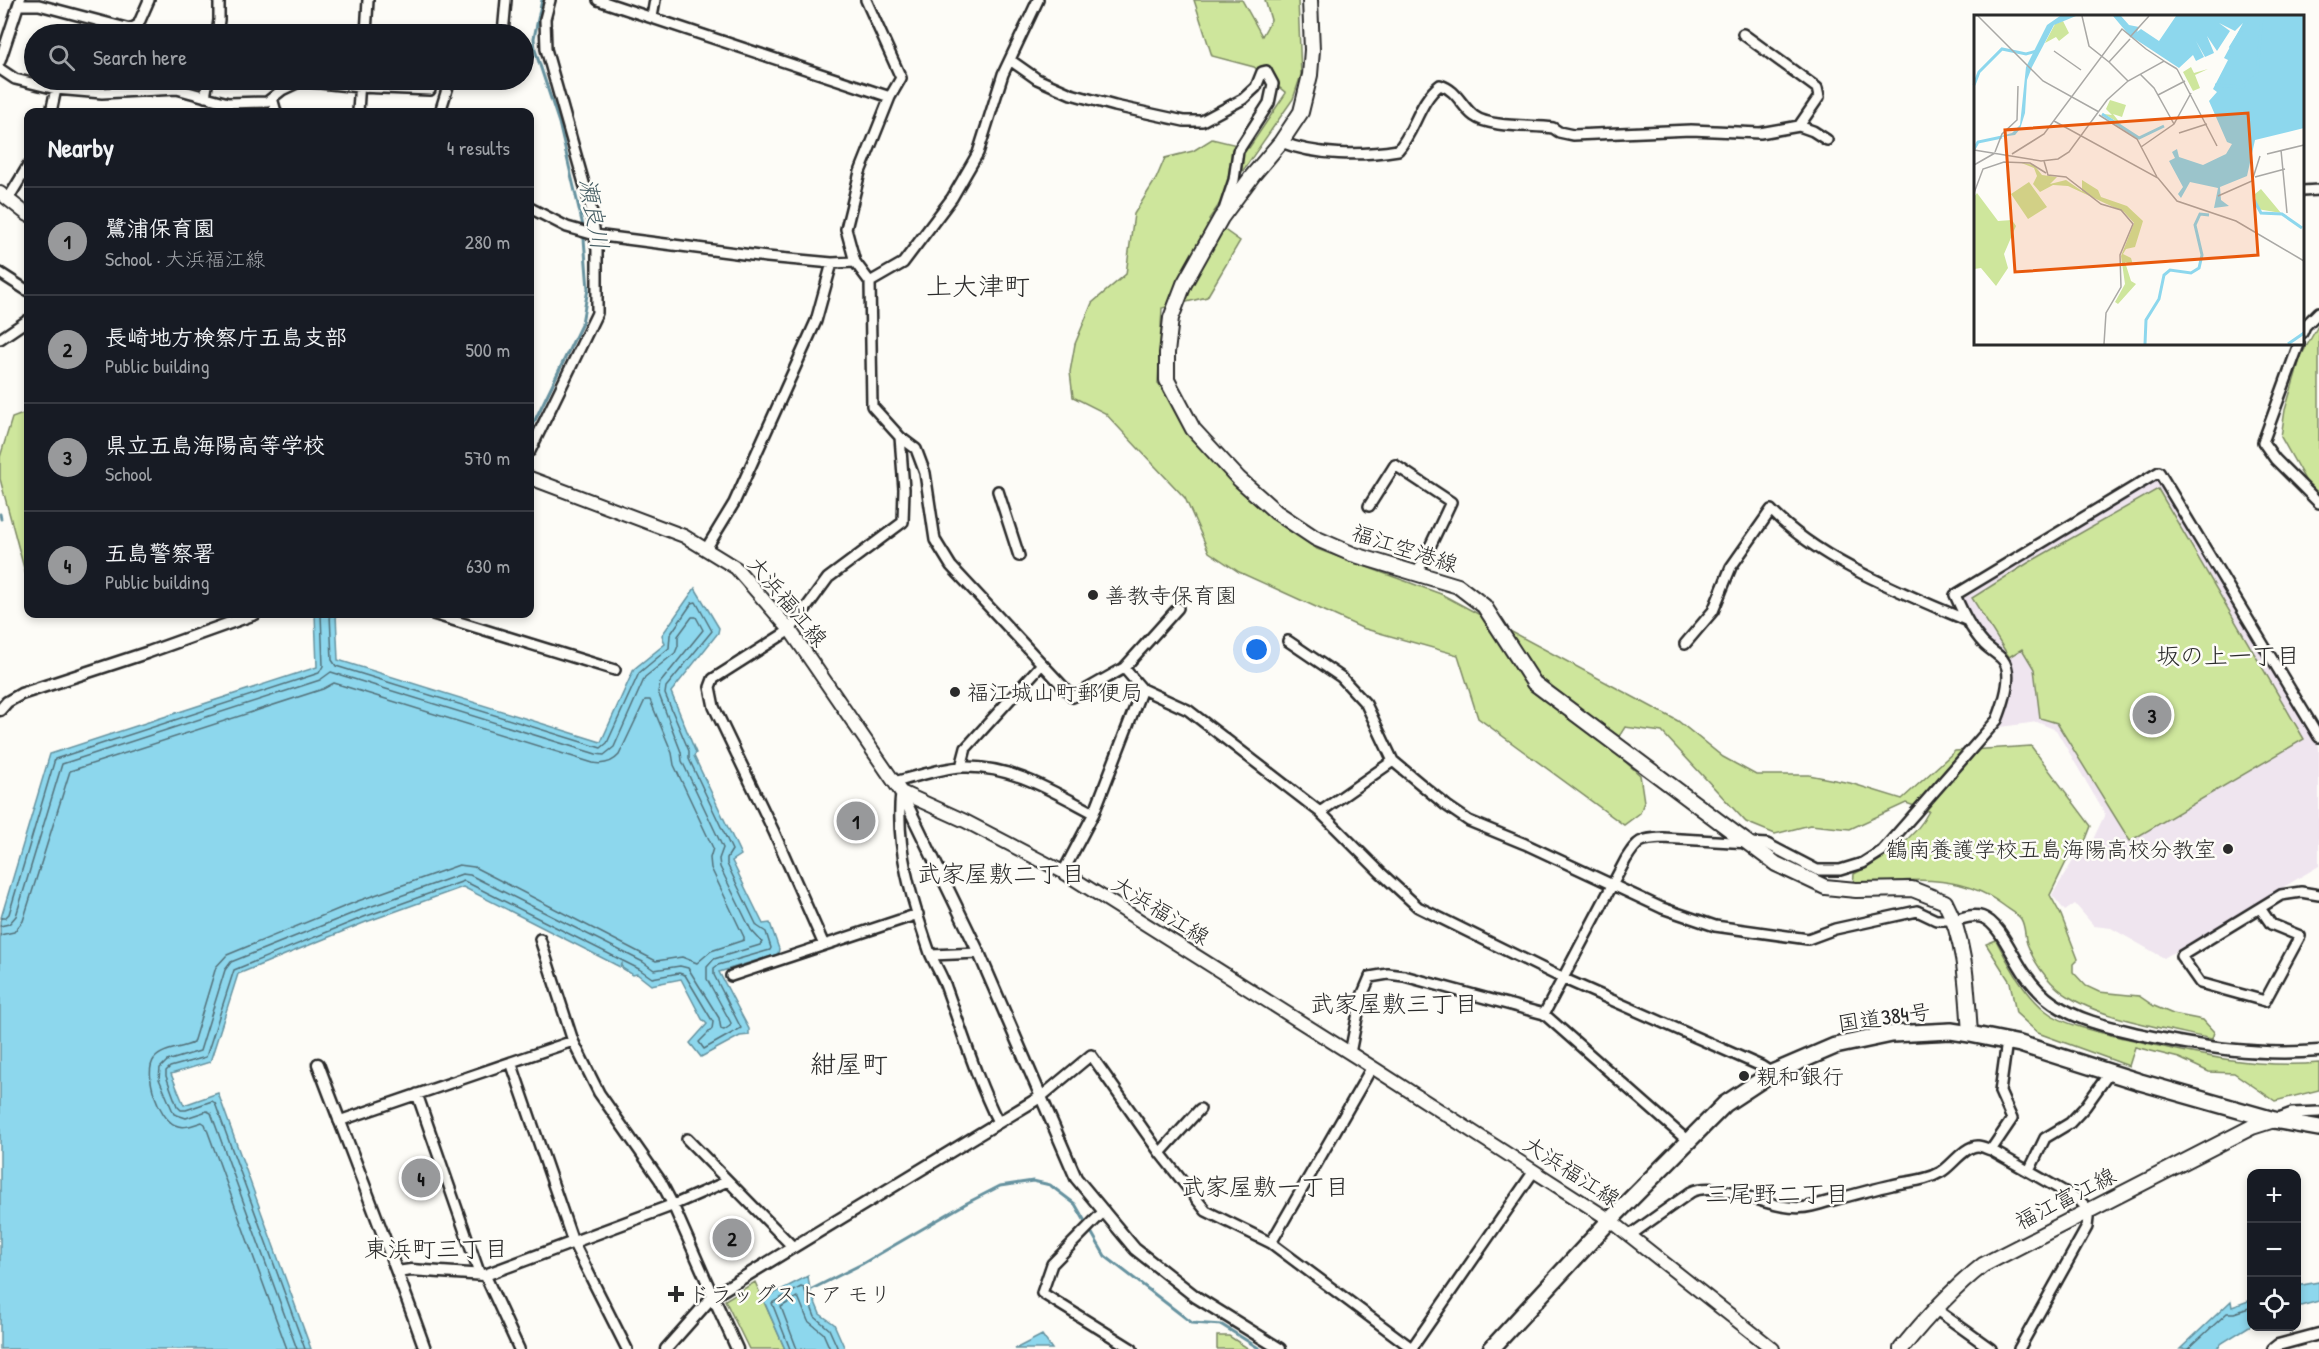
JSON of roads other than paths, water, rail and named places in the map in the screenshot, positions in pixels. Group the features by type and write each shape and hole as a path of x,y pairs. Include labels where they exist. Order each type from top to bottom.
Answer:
{"highway":[{"name":"国道384号","path":"1491,1349 1610,1220 1725,1104 1772,1073 1813,1054 1871,1037 1951,1031 2007,1041 2274,1120 2319,1128"}],"main road":[{"name":"福江空港線","path":"1310,0 1312,50 1309,83 1301,112 1281,142 1221,218 1184,284 1171,318 1167,380 1193,429 1239,479 1276,512 1315,538 1352,554 1458,586 1484,606 1534,683 1776,864 1825,887 1856,890 1912,889 1945,902 1955,920"},
{"path":"4,196 24,212"},
{"name":"大浜福江線","path":"534,480 684,536 736,568 790,630 897,787 1063,873 1372,1067 1610,1220 1773,1349"},
{"path":"1955,920 1966,983 1970,1034"},
{"name":"福江富江線","path":"1901,1349 1934,1308 1957,1285 1983,1265 2252,1126 2274,1120"}],"street":[{"path":"138,24 149,0"},
{"path":"218,24 219,0"},
{"path":"367,24 369,0"},
{"path":"504,24 506,0"},
{"path":"534,443 597,313 595,235 591,208 546,49 545,19 550,0"},
{"path":"598,0 890,97"},
{"path":"652,17 655,0"},
{"path":"866,0 901,78 890,97 860,172 846,229 855,262 870,282 872,406 900,437 916,449 925,473 934,540 951,566 1073,697 1124,668 1178,608"},
{"path":"870,282 903,263 952,198 978,153 1002,74 1038,0"},
{"path":"0,62 19,3 39,5 111,24"},
{"path":"1743,34 1817,88 1819,97 1799,126"},
{"path":"1010,60 1037,79 1071,94 1184,121 1202,121 1243,99 1256,87 1262,72 1266,71 1273,84 1269,103 1238,151 1234,180 1221,218"},
{"path":"0,69 15,79 24,81"},
{"path":"1281,142 1294,147 1332,154 1398,150 1404,144 1421,109 1434,89 1440,85 1454,91 1475,117 1486,121 1553,128 1573,135 1691,130 1760,133 1799,126 1827,140"},
{"path":"52,108 56,90"},
{"path":"68,90 102,93 158,90"},
{"path":"180,90 220,102 267,102 282,90"},
{"path":"205,98 206,90"},
{"path":"358,108 360,90"},
{"path":"441,108 447,90"},
{"path":"272,98 275,108"},
{"path":"218,108 220,102"},
{"path":"4,196 24,171"},
{"path":"2304,191 2319,190"},
{"path":"534,210 567,227 595,235 832,263 855,262"},
{"path":"706,549 734,503 816,321 832,263"},
{"path":"0,273 24,288"},
{"path":"2304,328 2319,312"},
{"path":"0,339 24,323"},
{"path":"2299,345 2263,442 2275,459 2319,503"},
{"path":"824,945 774,832 714,707 710,687 713,680 790,630 828,578 903,522 904,489 900,437"},
{"path":"1369,506 1395,465 1451,502 1417,574"},
{"path":"1544,1014 1636,842 1646,839 1701,839 1767,844 1817,870 1840,870 1863,863 1882,851 1997,720 2002,708 2007,676 2004,661 1985,645 1966,620 1955,596 2158,472 2319,737"},
{"path":"998,491 1019,556"},
{"path":"1685,644 1713,611 1731,567 1771,510 1785,524 1835,557 1966,620"},
{"path":"2,702 244,618"},
{"path":"446,618 615,670"},
{"path":"1288,641 1341,677 1366,704 1393,761 1447,806 1469,821 1525,844 1662,908 1715,926 1808,939 1835,928 1917,910 1936,920 1955,920 1973,916 1990,921 2037,989 2052,1002 2085,1020 2211,1048 2274,1053 2319,1051"},
{"path":"962,767 966,748 1042,664"},
{"path":"1124,668 1142,689 1188,710 1320,812 1418,907 1562,978 1761,1066 1772,1073"},
{"path":"1063,873 1094,813 1142,689"},
{"path":"1320,812 1393,761"},
{"path":"897,787 962,767 997,770 1024,777 1094,813"},
{"path":"897,787 901,852 918,914 931,955 944,980 987,1101 998,1122"},
{"path":"897,787 979,953 1076,1178 1135,1250 1187,1290 1280,1349"},
{"path":"2260,908 2271,924 2300,936 2265,1001 2200,983 2181,956 2281,895 2301,892 2319,895"},
{"path":"731,976 918,914"},
{"path":"540,939 573,1041 598,1093 660,1180 737,1349"},
{"path":"931,955 979,953"},
{"path":"1350,1053 1361,998 1370,977 1388,974 1404,976 1544,1014 1689,1142"},
{"path":"339,1121 573,1041"},
{"path":"1991,1150 2012,1119 2000,1092 2007,1041"},
{"path":"666,1349 712,1296 1042,1096 1091,1055 1160,1153 1206,1211 1271,1243 1413,1349 1534,1171"},
{"path":"511,1062 573,1242 627,1349"},
{"path":"318,1064 425,1349"},
{"path":"1271,1243 1372,1067"},
{"path":"2030,1172 2045,1138 2070,1123 2085,1107 2110,1072"},
{"path":"417,1095 483,1275 519,1349"},
{"path":"1160,1153 1200,1109"},
{"path":"2274,1120 2292,1113 2319,1112"},
{"path":"687,1139 792,1246"},
{"path":"1629,1236 1700,1187 1720,1190 1773,1205 1804,1208 1893,1184 1921,1180 1941,1173 1970,1148 1977,1146 1991,1150 2079,1200 2089,1210 2087,1227 2019,1349"},
{"path":"398,1272 411,1270 483,1275 673,1205 728,1181"},
{"path":"1104,1211 1052,1264 1042,1293 1132,1349"},
{"path":"1934,1308 1991,1349"},
{"path":"2273,1349 2319,1334"}],"water":[{"path":"695,588 719,628 718,633 671,692 696,753 694,756 741,855 732,861 763,924 770,923 779,949 778,954 719,972 749,1029 749,1035 740,1036 701,1057 690,1043 707,1024 702,1019 681,979 651,985 637,974 633,975 622,968 622,964 620,967 463,887 366,922 238,974 210,1062 171,1074 184,1105 218,1093 311,1349 0,1349 0,921 50,754 317,667 315,618 336,618 338,660 601,742 634,669 665,644 662,635"},
{"path":"808,1276 810,1290 820,1314 834,1324 845,1349 785,1349 763,1299"},
{"path":"2319,1282 2319,1301 2301,1306 2301,1285"},
{"path":"2231,1301 2232,1307 2247,1301 2247,1327 2216,1349 2180,1349"},
{"path":"1042,1335 1052,1349 1015,1349"}],"waterway":[{"name":"瀬良川","path":"534,38 542,0"},
{"name":"瀬良川","path":"534,38 535,50 559,123 583,226 588,289 582,323 534,421"},
{"path":"0,514 1,519"},
{"path":"810,1290 862,1264 1000,1186 1033,1181 1050,1185 1075,1204 1105,1256 1192,1323 1222,1325 1260,1349"}],"place":[{"name":"善教寺保育園","path":"1093,595"},
{"name":"福江城山町郵便局","path":"955,692"},
{"name":"県立五島海陽高等学校","path":"2152,715"},
{"name":"鷺浦保育園","path":"856,821"},
{"name":"鶴南養護学校五島海陽高校分教室","path":"2228,849"},
{"name":"親和銀行","path":"1744,1076"},
{"name":"五島警察署","path":"421,1178"},
{"name":"長崎地方検察庁五島支部","path":"732,1238"},
{"name":"ドラッグストア モリ","path":"676,1294"}],"district":[{"name":"上大津町","path":"978,286"},
{"name":"坂の上一丁目","path":"2228,656"},
{"name":"武家屋敷二丁目","path":"1001,874"},
{"name":"武家屋敷三丁目","path":"1394,1004"},
{"name":"紺屋町","path":"849,1064"},
{"name":"武家屋敷一丁目","path":"1265,1187"},
{"name":"三尾野二丁目","path":"1777,1194"},
{"name":"東浜町三丁目","path":"436,1249"}]}
